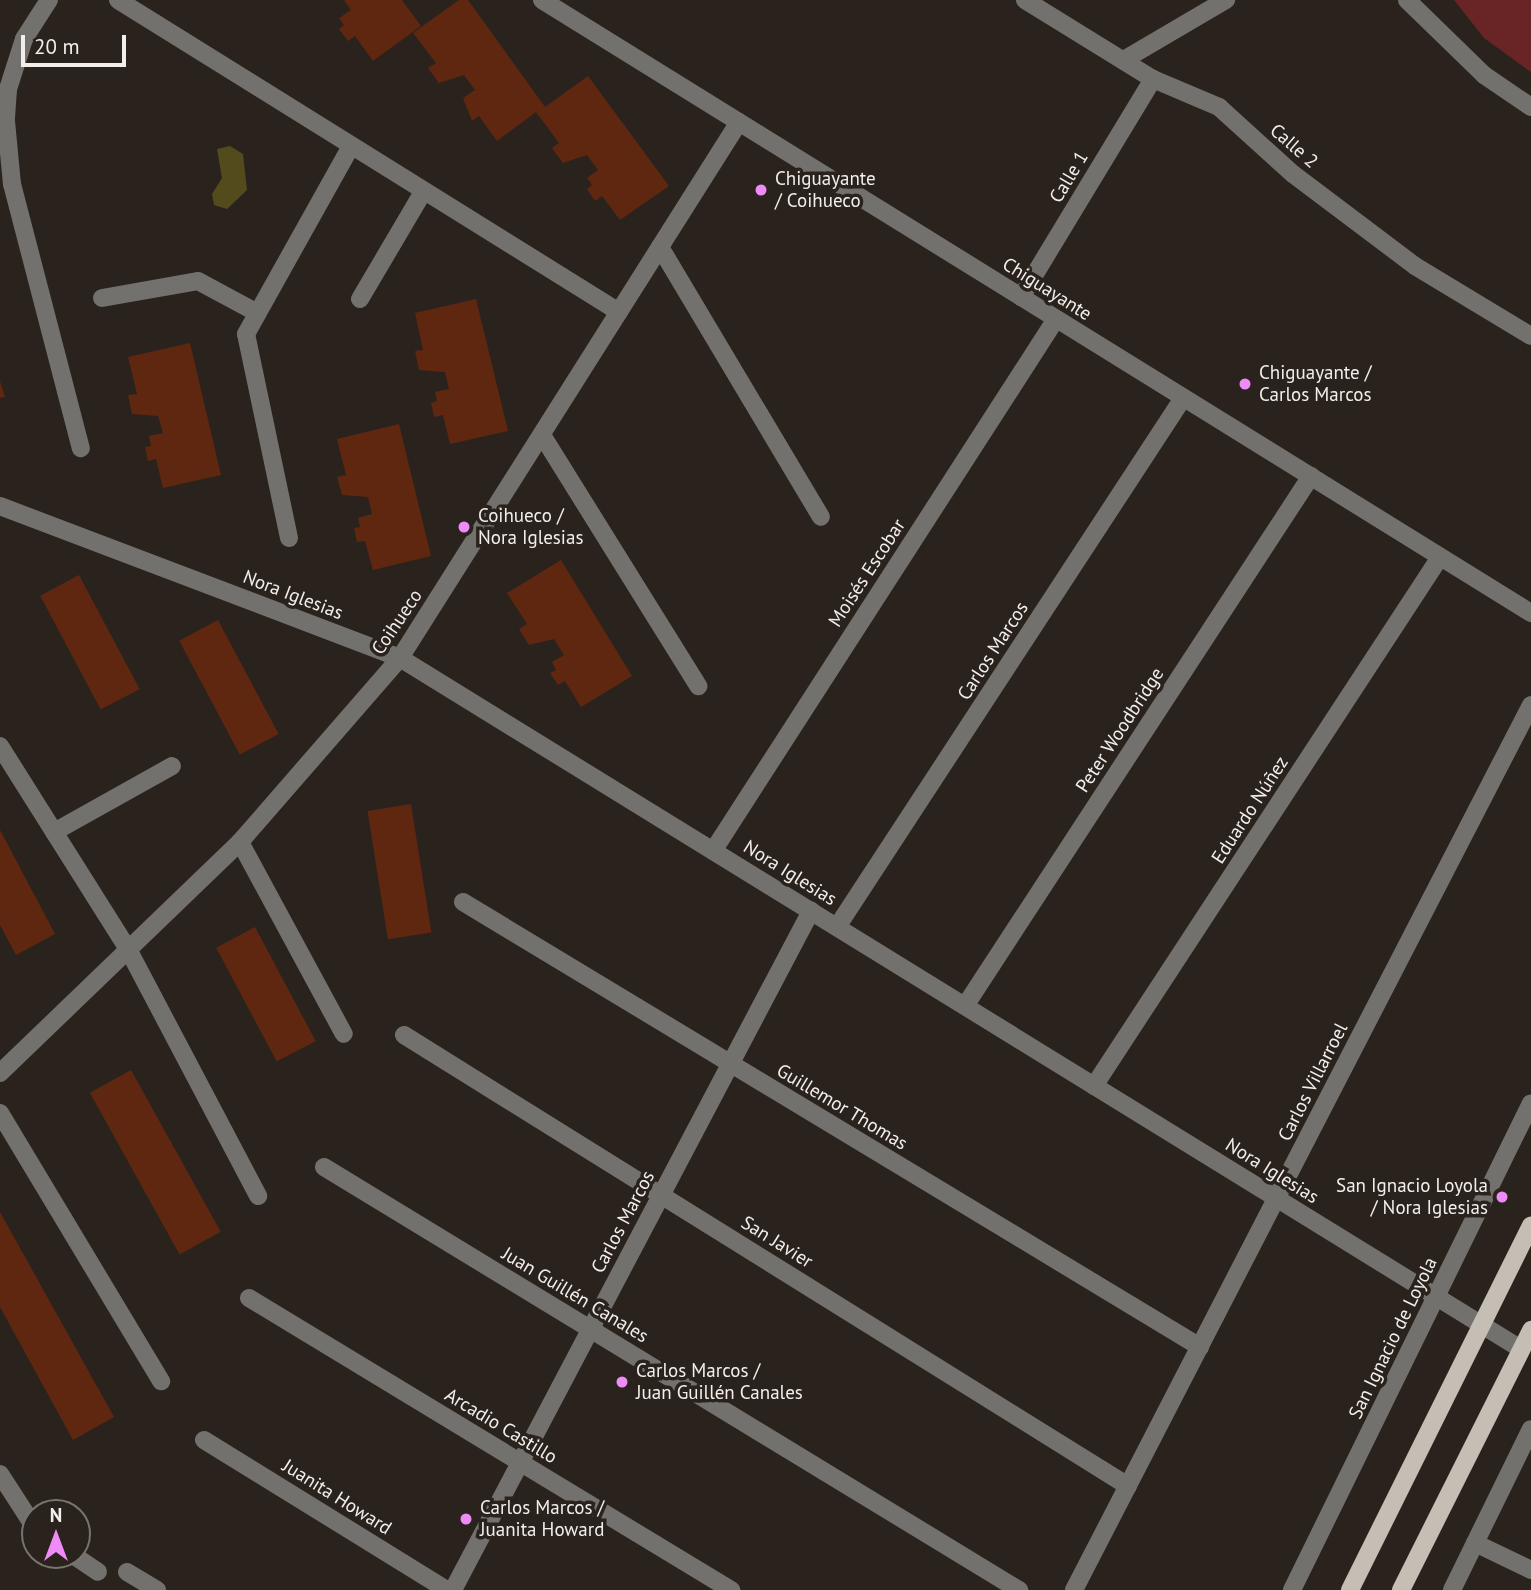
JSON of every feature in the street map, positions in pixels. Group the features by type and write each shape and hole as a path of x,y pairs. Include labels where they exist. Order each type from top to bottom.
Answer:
{"main road":[{"path":"1350,1590 1531,1226"},
{"path":"1401,1590 1531,1330"}],"street":[{"path":"49,0 24,39 8,89 6,186 81,448"},
{"path":"118,0 619,312"},
{"name":"Chiguayante","path":"542,0 1531,613"},
{"name":"Calle 2","path":"1025,0 1127,58 1153,79 1219,107 1293,174 1415,266 1531,336"},
{"path":"1127,58 1226,0"},
{"path":"1407,0 1484,75 1531,107"},
{"name":"Calle 1","path":"1021,297 1153,79"},
{"name":"Coihueco","path":"2,1065 129,951 240,842 400,658 739,122"},
{"path":"289,538 246,334 254,311 351,146"},
{"path":"360,299 423,192"},
{"path":"660,247 821,517"},
{"path":"102,298 198,281 254,311"},
{"name":"Moisés Escobar","path":"713,851 1056,319"},
{"name":"Carlos Marcos","path":"837,927 1183,398"},
{"path":"542,435 698,686"},
{"name":"Peter Woodbridge","path":"965,1006 1311,476"},
{"name":"Nora Iglesias","path":"0,506 400,658 1521,1349"},
{"name":"Eduardo Núñez","path":"1094,1086 1440,557"},
{"name":"Carlos Villarroel","path":"1074,1590 1531,705"},
{"path":"0,746 129,951 258,1196"},
{"path":"54,832 172,766"},
{"path":"240,842 344,1034"},
{"name":"Guillemor Thomas","path":"463,902 1200,1347"},
{"name":"Carlos Marcos","path":"453,1590 811,911"},
{"name":"San Javier","path":"404,1035 1128,1486"},
{"name":"San Ignacio de Loyola","path":"1292,1590 1531,1103"},
{"path":"0,1113 161,1381"},
{"name":"Juan Guillén Canales","path":"324,1167 1019,1590"},
{"name":"Arcadio Castillo","path":"250,1298 731,1590"},
{"path":"1452,1590 1531,1429"},
{"name":"Juanita Howard","path":"204,1440 447,1590"},
{"path":"0,1474 21,1506"},
{"path":"1475,1543 1531,1570"},
{"path":"91,1568 98,1573"},
{"path":"127,1572 157,1590"}],"shaded area":[{"path":"1454,0 1531,0 1531,72 1484,38"},
{"path":"230,146 243,154 247,190 227,209 214,205 212,194 222,178 217,149"}],"building":[{"path":"344,0 402,0 421,26 373,61 355,36 348,41 339,29 344,25 339,18 351,10"},
{"path":"459,0 468,0 545,107 588,76 669,186 620,220 602,196 595,201 587,189 592,185 587,178 598,170 587,155 563,163 552,148 559,143 536,112 497,141 479,116 472,121 463,98 475,90 464,75 439,83 428,68 436,63 413,33"},
{"path":"476,299 508,431 450,444 443,415 434,417 431,403 437,401 435,392 449,389 445,372 419,370 415,351 423,350 415,313"},
{"path":"190,343 221,475 163,488 156,459 148,461 145,447 151,446 149,436 163,433 158,416 132,414 128,395 137,394 128,357"},
{"path":"0,381 5,397 0,398"},
{"path":"399,424 431,556 373,570 365,541 357,542 354,528 360,527 358,518 372,514 368,497 342,495 337,477 346,475 337,439"},
{"path":"561,560 632,676 581,707 565,681 558,685 550,673 556,670 552,662 564,655 554,639 529,645 519,629 527,624 507,593"},
{"path":"79,575 140,689 101,710 40,596"},
{"path":"218,620 279,734 240,755 179,641"},
{"path":"411,804 431,932 388,939 368,811"},
{"path":"0,830 55,934 16,955 0,925"},
{"path":"255,927 316,1041 277,1062 216,948"},
{"path":"131,1070 221,1232 180,1255 90,1093"},
{"path":"0,1212 114,1417 73,1440 0,1307"}],"place":[{"name":"Chiguayante / Coihueco","path":"761,190"},
{"name":"Chiguayante / Carlos Marcos","path":"1245,384"},
{"name":"Coihueco / Nora Iglesias","path":"464,527"},
{"name":"San Ignacio Loyola / Nora Iglesias","path":"1502,1197"},
{"name":"Carlos Marcos / Juan Guillén Canales","path":"622,1382"},
{"name":"Carlos Marcos / Juanita Howard","path":"466,1519"}]}
